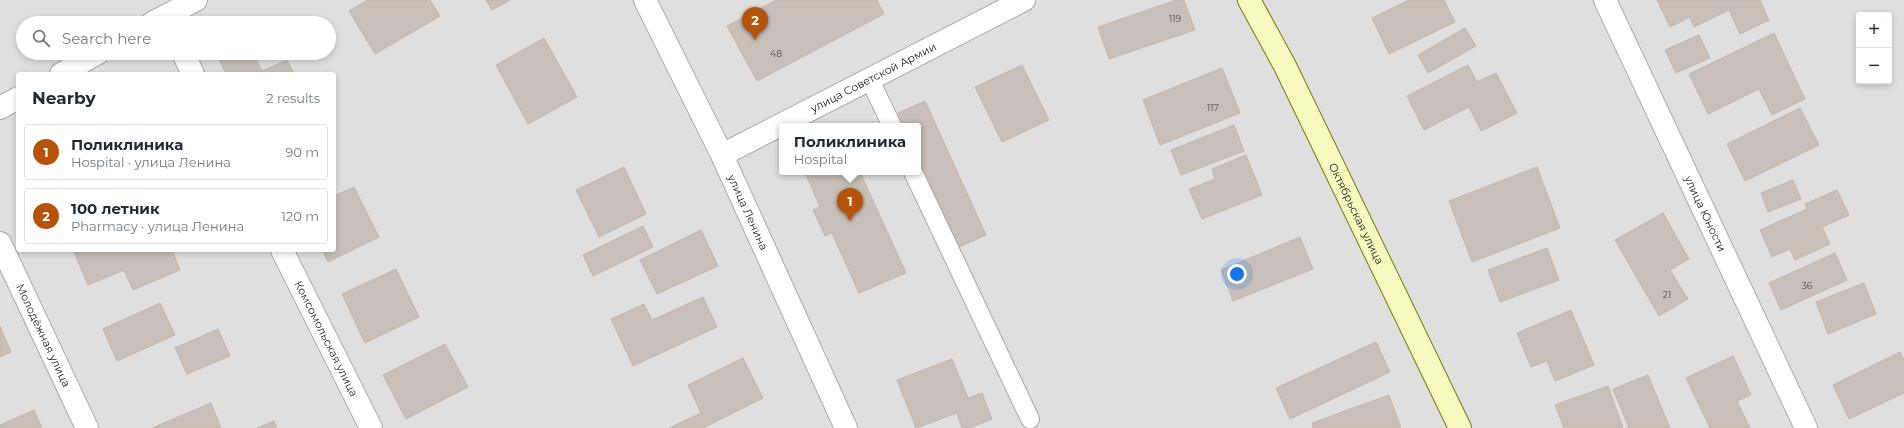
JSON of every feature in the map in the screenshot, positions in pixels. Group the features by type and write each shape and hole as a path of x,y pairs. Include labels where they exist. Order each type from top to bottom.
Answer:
{"street":[{"path":"169,16 196,0"},
{"name":"улица Ленина","path":"645,0 722,155 846,428"},
{"name":"улица Советской Армии","path":"783,123 1024,0"},
{"name":"Октябрьская улица","path":"1248,0 1285,66 1460,428"},
{"name":"улица Юности","path":"1604,0 1806,428"},
{"path":"65,72 86,60"},
{"path":"186,60 192,72"},
{"path":"0,108 16,99"},
{"name":"улица Советской Армии","path":"722,155 779,125"},
{"name":"Молодёжная улица","path":"0,243 87,428"},
{"name":"Комсомольская улица","path":"283,252 371,428"}],"lane":[{"path":"869,78 891,123"},
{"path":"914,175 1030,419"}],"shaded area":[{"path":"0,0 1904,0 1904,428 0,428"}],"building":[{"path":"368,0 430,0 440,16 375,54 349,11"},
{"path":"486,0 510,0 492,10"},
{"path":"776,0 877,0 884,14 757,81 727,26"},
{"path":"1176,0 1184,0 1195,30 1109,59 1098,27"},
{"path":"1409,0 1444,0 1455,22 1389,54 1372,18"},
{"path":"1657,0 1760,0 1769,20 1740,34 1729,10 1694,27 1690,17 1670,27"},
{"path":"1465,28 1476,46 1428,73 1418,55"},
{"path":"1774,33 1805,99 1772,115 1759,89 1708,114 1689,74"},
{"path":"1699,35 1710,58 1676,73 1665,50"},
{"path":"544,38 577,97 528,124 496,65"},
{"path":"219,60 256,60 262,71 287,60 293,72 225,72"},
{"path":"1022,65 1049,120 1002,142 975,87"},
{"path":"1468,65 1477,82 1496,73 1517,113 1481,131 1469,107 1424,130 1407,96"},
{"path":"1222,68 1240,113 1160,145 1143,100"},
{"path":"925,101 986,235 959,247 921,164 921,123 903,123 898,113"},
{"path":"1800,108 1819,145 1745,181 1727,144"},
{"path":"1234,125 1244,151 1181,175 1171,150"},
{"path":"1246,155 1262,195 1202,219 1189,189 1215,179 1212,169"},
{"path":"624,167 646,214 599,237 576,190"},
{"path":"1537,167 1560,228 1472,262 1449,201"},
{"path":"806,175 861,175 906,273 859,293 832,233 825,236 813,210 820,207"},
{"path":"1793,180 1801,199 1768,212 1761,193"},
{"path":"354,187 379,237 328,262 323,252 336,252 336,195"},
{"path":"1837,190 1849,215 1822,227 1830,244 1795,260 1790,249 1772,257 1760,230 1807,209 1805,204"},
{"path":"1663,213 1689,259 1670,270 1688,299 1659,316 1615,240"},
{"path":"643,226 653,247 593,276 583,255"},
{"path":"701,230 718,266 657,294 640,260"},
{"path":"1300,237 1313,269 1233,301 1221,270"},
{"path":"1547,248 1559,280 1500,302 1488,270"},
{"path":"74,252 173,252 180,270 133,290 124,270 88,285"},
{"path":"1835,253 1847,280 1781,310 1769,283"},
{"path":"396,269 419,317 365,343 342,294"},
{"path":"1864,283 1876,314 1828,334 1816,302"},
{"path":"703,297 717,327 633,366 611,319 644,304 652,320"},
{"path":"160,303 175,335 117,361 103,329"},
{"path":"1571,310 1594,365 1555,381 1547,361 1531,367 1517,333"},
{"path":"0,326 11,352 0,357"},
{"path":"218,329 230,356 187,374 175,348"},
{"path":"1376,342 1390,372 1290,419 1276,388"},
{"path":"445,344 468,387 406,419 383,375"},
{"path":"1900,352 1904,360 1904,393 1849,419 1833,385"},
{"path":"1733,356 1751,395 1737,401 1750,428 1710,428 1686,378"},
{"path":"743,358 763,398 703,428 669,428 701,413 688,385"},
{"path":"952,359 968,398 982,393 992,419 970,428 962,428 957,413 916,428 897,380"},
{"path":"1648,375 1670,428 1629,428 1613,389"},
{"path":"1608,386 1623,428 1564,428 1555,405"},
{"path":"1389,395 1401,428 1313,428 1312,423"},
{"path":"211,403 221,428 152,428"},
{"path":"34,410 42,428 0,428 0,425"},
{"path":"274,421 277,428 257,428"}],"place":[{"name":"100 летник","path":"755,40"},
{"name":"Поликлиника","path":"850,221"}]}
